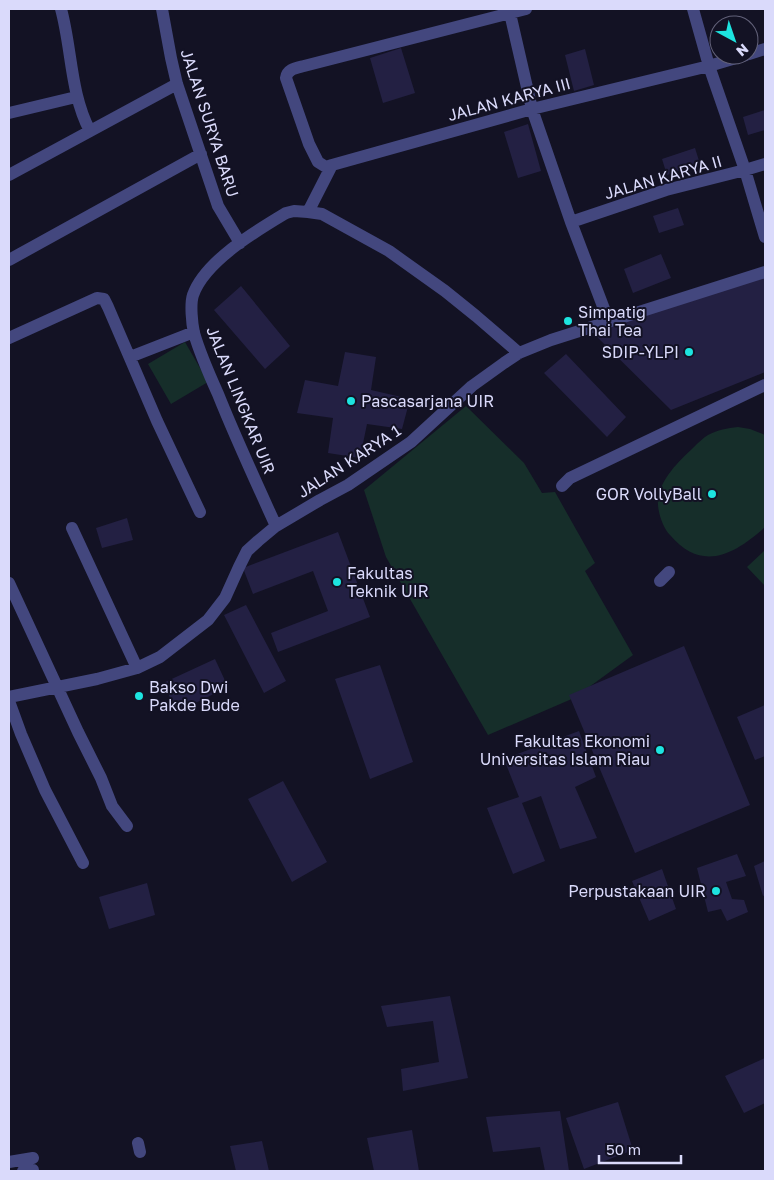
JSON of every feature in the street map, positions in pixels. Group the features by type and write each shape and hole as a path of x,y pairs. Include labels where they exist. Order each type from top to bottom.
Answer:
{"street":[{"path":"61,9 76,97 83,118 90,131"},
{"name":"JALAN SURYA BARU","path":"162,9 177,84 218,206 240,243"},
{"path":"332,165 326,166 318,162 309,144 286,78 291,69 510,11 526,9"},
{"path":"693,9 708,66 745,170 765,237"},
{"path":"510,11 532,108 571,222 609,322"},
{"name":"JALAN KARYA III","path":"332,165 532,108 711,65"},
{"path":"9,175 177,84"},
{"path":"9,113 76,97"},
{"path":"9,260 201,154"},
{"name":"JALAN KARYA II","path":"571,222 666,190 765,164"},
{"path":"308,212 332,165"},
{"name":"JALAN LINGKAR UIR","path":"276,526 236,438 194,332 193,296 203,276 214,264 240,243 286,213 294,211 322,214 389,252 445,291 519,353"},
{"name":"JALAN KARYA 1","path":"9,699 137,668 160,657 208,620 224,598 247,551 276,526 348,485 400,450 472,386 519,353 551,340 765,272"},
{"path":"9,338 97,298 101,298 106,302 157,421 200,512"},
{"path":"130,357 194,332"},
{"path":"562,486 570,478 765,385"},
{"path":"72,528 137,668"},
{"path":"9,583 101,778 112,806 127,826"},
{"path":"9,699 21,734 45,790 83,863"},
{"path":"9,1162 29,1166"}],"green space":[{"path":"185,342 208,382 171,404 148,364"},
{"path":"466,406 524,463 542,493 555,492 595,563 585,571 633,655 574,698 488,735 386,557 364,490"},
{"name":"GOR VollyBall","path":"738,427 765,435 765,527 754,537 730,551 706,556 694,554 682,547 665,528 658,509 662,485 682,458 702,439 719,431"},
{"path":"765,550 765,586 747,567"}],"building":[{"path":"401,48 415,93 383,103 370,58"},
{"path":"585,49 594,85 574,91 565,55"},
{"path":"765,110 765,130 748,135 743,117"},
{"path":"528,124 541,171 518,178 504,132"},
{"path":"695,148 700,164 667,175 662,159"},
{"path":"678,208 684,225 659,233 653,216"},
{"path":"661,254 671,278 633,293 624,269"},
{"name":"SDIP-YLPI","path":"765,277 765,372 671,410 591,331"},
{"path":"241,286 290,346 265,369 214,310"},
{"path":"345,352 376,357 371,390 410,399 402,429 367,424 360,458 328,453 333,418 297,413 305,380 338,386"},
{"path":"566,354 626,417 607,437 544,373"},
{"path":"127,518 133,540 102,548 96,528"},
{"name":"Fakultas Teknik UIR","path":"338,532 370,617 278,652 271,633 328,611 313,571 253,594 243,568"},
{"path":"246,605 286,681 264,693 224,615"},
{"name":"Fakultas Ekonomi Universitas Islam Riau","path":"684,646 750,805 635,853 569,695"},
{"path":"215,659 228,687 177,712 163,683"},
{"path":"380,665 413,762 370,779 335,679"},
{"path":"765,705 765,756 755,760 737,717"},
{"path":"579,731 596,777 575,787 597,838 560,849 541,796 522,803 545,861 513,874 487,808 519,797 504,759"},
{"path":"283,781 327,862 292,882 248,799"},
{"name":"Perpustakaan UIR","path":"737,854 746,876 726,882 732,899 744,900 748,912 727,921 721,909 708,912 697,868"},
{"path":"765,861 765,895 763,896 754,866"},
{"path":"662,869 676,909 649,921 632,881"},
{"path":"147,883 155,915 109,929 99,897"},
{"path":"450,996 468,1078 403,1091 401,1069 439,1062 433,1021 387,1027 381,1006"},
{"path":"765,1058 765,1103 744,1113 725,1076"},
{"path":"618,1102 633,1150 584,1169 566,1118"},
{"path":"560,1111 569,1171 545,1171 540,1147 493,1152 486,1117"},
{"path":"412,1130 419,1171 374,1171 367,1138"},
{"path":"262,1141 269,1171 236,1171 230,1146"}],"place":[{"name":"Simpatig Thai Tea","path":"568,321"},
{"name":"SDIP-YLPI","path":"689,352"},
{"name":"Pascasarjana UIR","path":"351,401"},
{"name":"GOR VollyBall","path":"712,494"},
{"name":"Fakultas Teknik UIR","path":"337,582"},
{"name":"Bakso Dwi Pakde Bude","path":"139,696"},
{"name":"Fakultas Ekonomi Universitas Islam Riau","path":"660,750"},
{"name":"Perpustakaan UIR","path":"716,891"}]}
